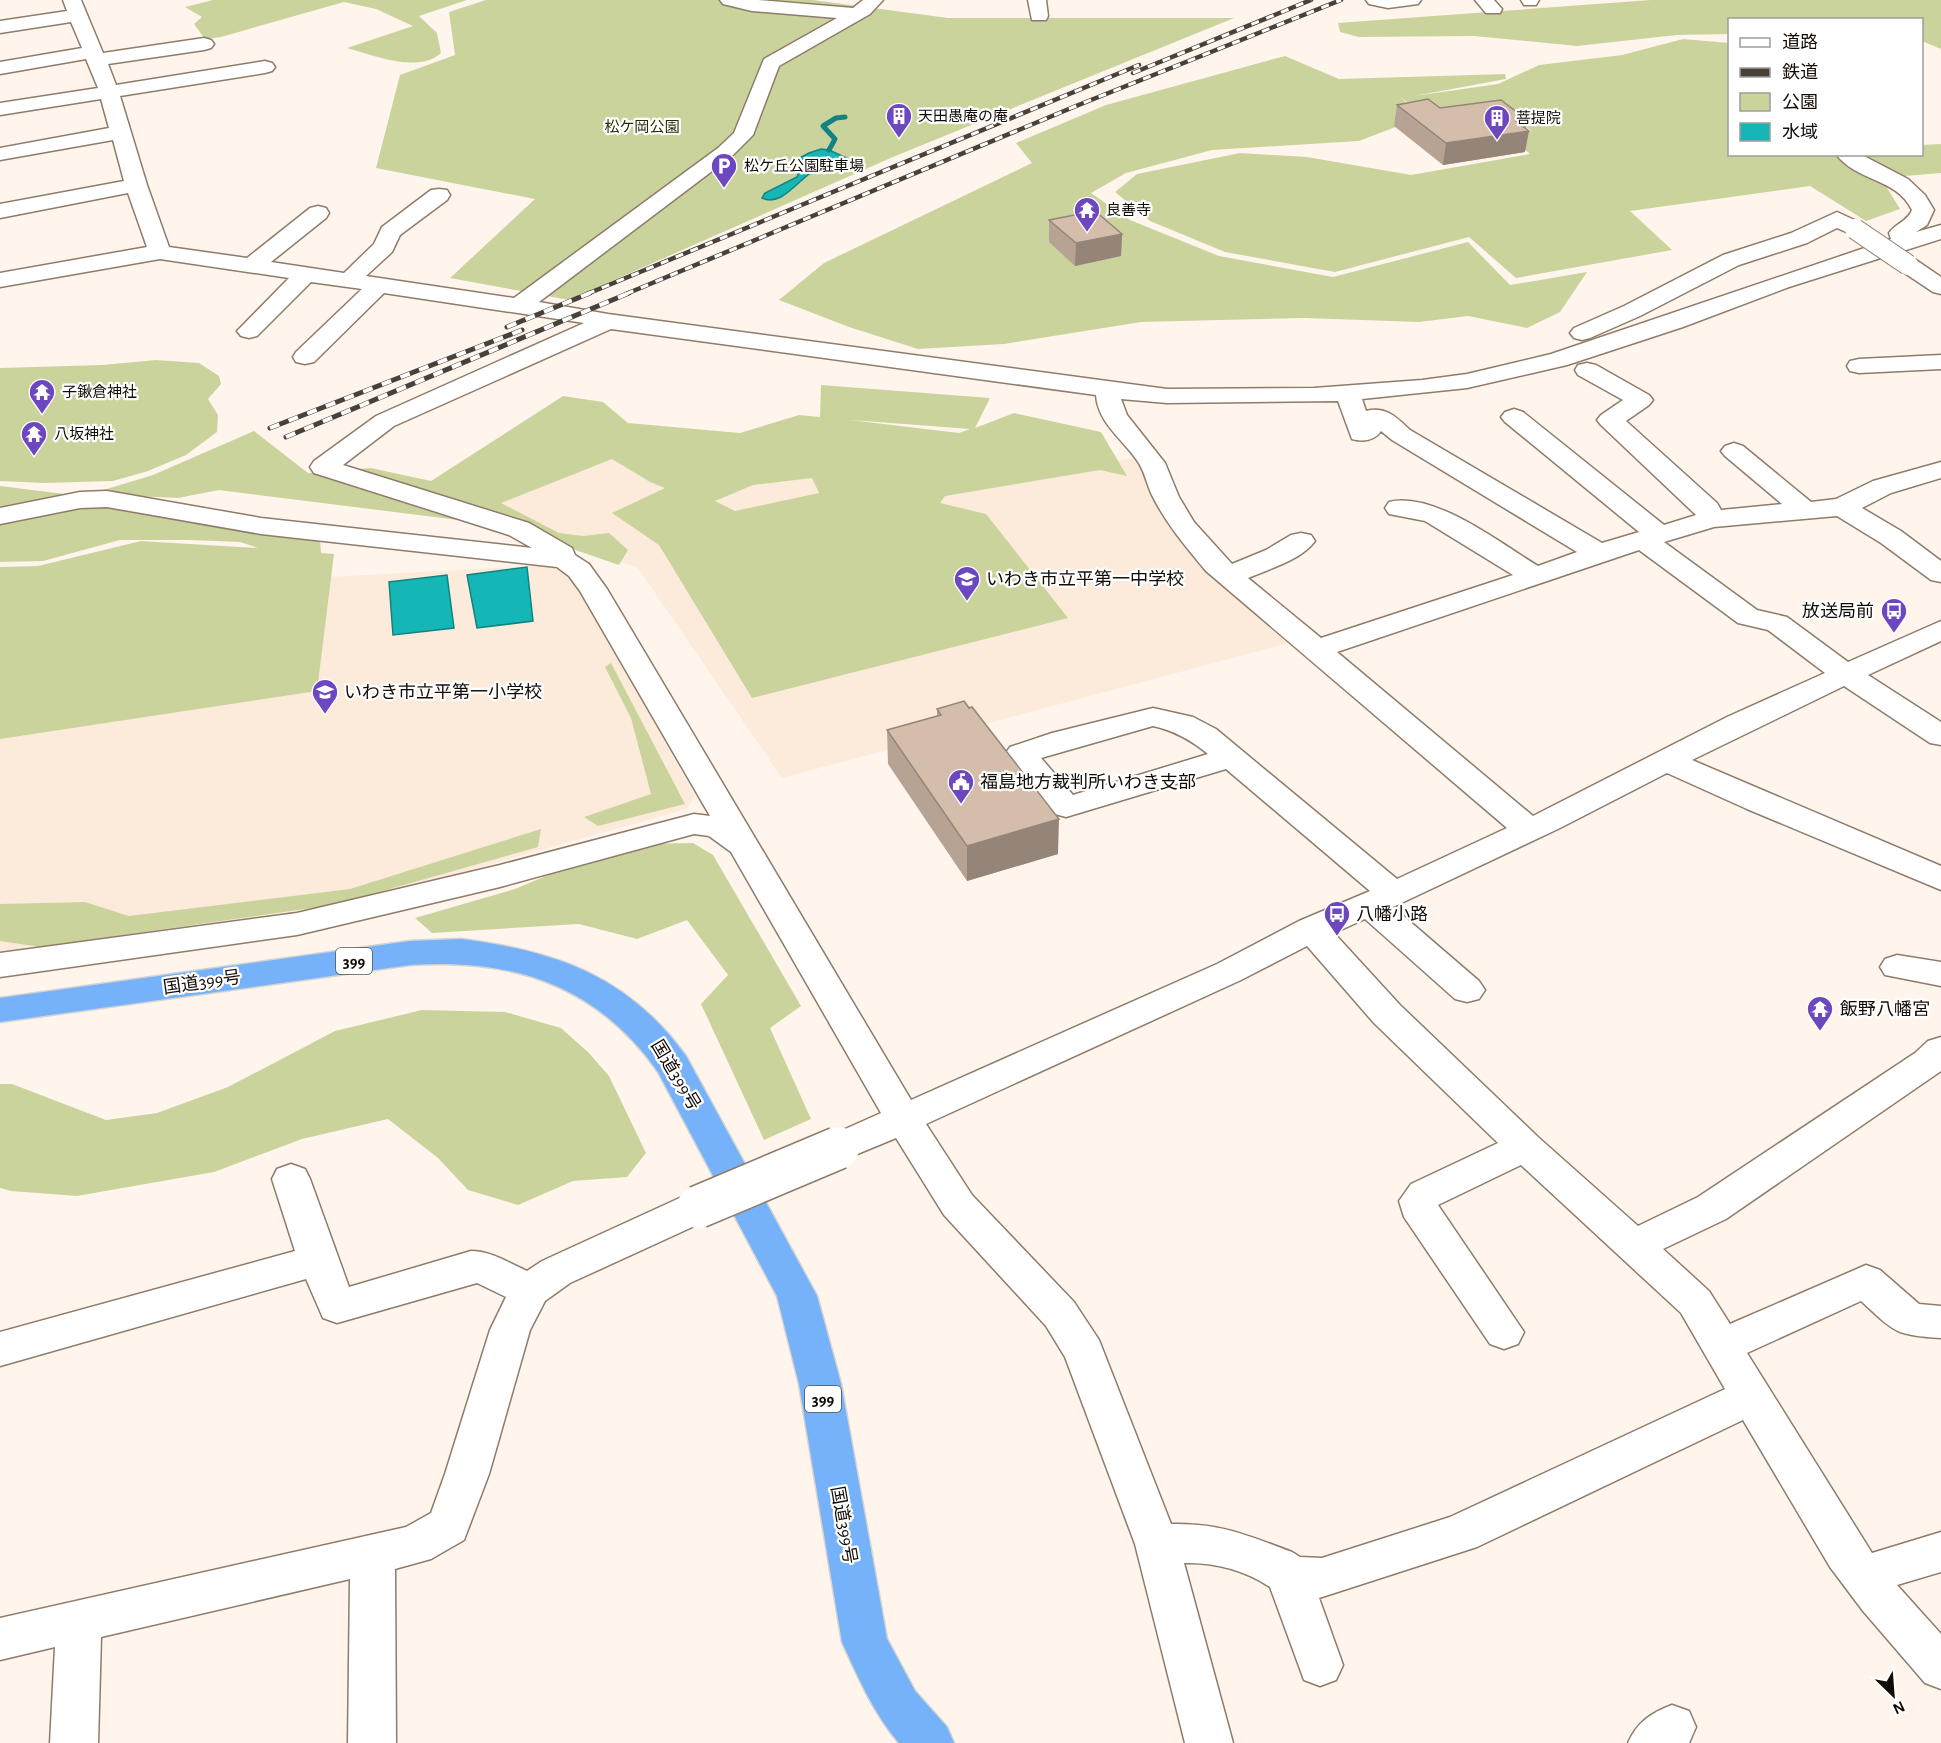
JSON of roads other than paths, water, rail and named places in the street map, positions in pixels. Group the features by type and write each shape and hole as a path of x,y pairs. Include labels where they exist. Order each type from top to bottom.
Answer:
{"highway":[{"name":"国道399号","path":"0,1010 410,953 460,951 533,964 563,974 621,1007 650,1032 674,1065 797,1296 820,1384 865,1642 898,1707 930,1743"}],"street":[{"path":"729,0 855,14"},
{"path":"519,306 725,152 743,135 771,63 855,14 874,0"},
{"path":"1375,0 1388,3 1412,0"},
{"path":"0,27 75,7 109,91 136,185 160,252"},
{"path":"0,68 204,44"},
{"path":"0,109 265,67"},
{"path":"0,154 122,132"},
{"path":"1850,156 1903,186 1919,198 1923,210 1919,220 1900,233 1924,269"},
{"path":"0,211 136,185"},
{"path":"349,280 384,247 390,232 438,195"},
{"path":"253,265 318,213"},
{"path":"1504,373 1534,355 1632,311 1731,260 1799,238 1837,219 1924,269"},
{"path":"1924,269 1941,232"},
{"path":"0,280 160,252 380,284 608,321 1108,389 1167,396 1209,396 1348,393 1422,387 1504,373 1558,360 1675,322 1781,282 1924,269"},
{"path":"249,330 307,273"},
{"path":"305,357 380,284"},
{"path":"564,560 561,552 519,529 323,467 385,421 608,321"},
{"path":"1859,366 1941,362"},
{"path":"1587,370 1640,400 1610,420 1707,508 1712,519"},
{"path":"1108,389 1109,404 1115,417 1152,463 1166,497 1183,526 1229,576 1529,830"},
{"path":"1348,393 1361,434 1368,431 1374,417 1380,417 1401,435 1599,553"},
{"path":"1514,417 1651,537 1748,617 1777,623 1847,675 1941,736"},
{"path":"1734,452 1806,511"},
{"path":"1316,649 1536,577 1599,553 1712,519 1842,507 1881,487 1941,470"},
{"path":"0,516 80,500 107,499 261,526 564,560 579,570 593,589 903,1118 958,1204 1060,1314 1084,1352 1157,1544 1209,1743"},
{"path":"1842,507 1891,537 1941,574"},
{"path":"1398,508 1432,514 1536,577"},
{"path":"1229,576 1276,556 1300,541"},
{"path":"0,1639 415,1545 448,1526 510,1330 530,1290 556,1272 1229,972 1311,929 1529,830 1738,724 1941,630"},
{"path":"1230,758 1066,807 1021,754 1063,740 1153,717 1190,728 1205,736 1230,758 1381,899 1467,990"},
{"path":"1667,760 1758,802 1935,868"},
{"path":"0,965 297,924 500,876 694,824 717,827 744,846"},
{"path":"1311,929 1387,1014 1525,1147 1695,1302 1846,1553 1941,1668"},
{"path":"1897,967 1941,974"},
{"path":"1633,1246 1712,1208 1928,1062 1941,1050"},
{"path":"1504,1332 1418,1206 1418,1201 1425,1194 1525,1147"},
{"path":"291,1179 318,1260 337,1307 471,1267 481,1267 530,1290"},
{"path":"0,1349 318,1260"},
{"path":"1722,1346 1866,1281 1909,1320 1941,1322"},
{"path":"1157,1544 1202,1544 1233,1549 1276,1566 1292,1577 1322,1578 1461,1533 1752,1396"},
{"path":"1863,1576 1941,1552"},
{"path":"372,1743 373,1554"},
{"path":"1292,1577 1293,1589 1320,1665"},
{"path":"74,1743 79,1621"}],"water":[{"path":"821,149 849,159 842,166 814,171 777,199 762,198 765,193 797,177 801,157"},
{"path":"527,567 533,621 477,628 467,575"},
{"path":"447,575 454,628 393,635 389,582"}],"waterway":[{"path":"829,150 835,139 823,126 836,118 845,117"}],"railway":[{"path":"1133,73 1311,0"},
{"path":"626,294 1076,106 1341,0"},
{"path":"587,294 1139,65"},
{"path":"507,327 590,293"},
{"path":"286,437 629,293"},
{"path":"270,428 522,330"}],"place":[{"name":"天田愚庵の庵","path":"899,139"},
{"name":"菩提院","path":"1497,141"},
{"name":"松ケ丘公園駐車場","path":"724,189"},
{"name":"良善寺","path":"1087,233"},
{"name":"子鍬倉神社","path":"42,415"},
{"name":"八坂神社","path":"34,457"},
{"name":"いわき市立平第一中学校","path":"967,602"},
{"name":"放送局前","path":"1894,634"},
{"name":"いわき市立平第一小学校","path":"325,715"},
{"name":"福島地方裁判所いわき支部","path":"961,805"},
{"name":"八幡小路","path":"1337,937"},
{"name":"飯野八幡宮","path":"1820,1032"}],"park label":[{"name":"松ケ岡公園","path":"642,127"}]}
